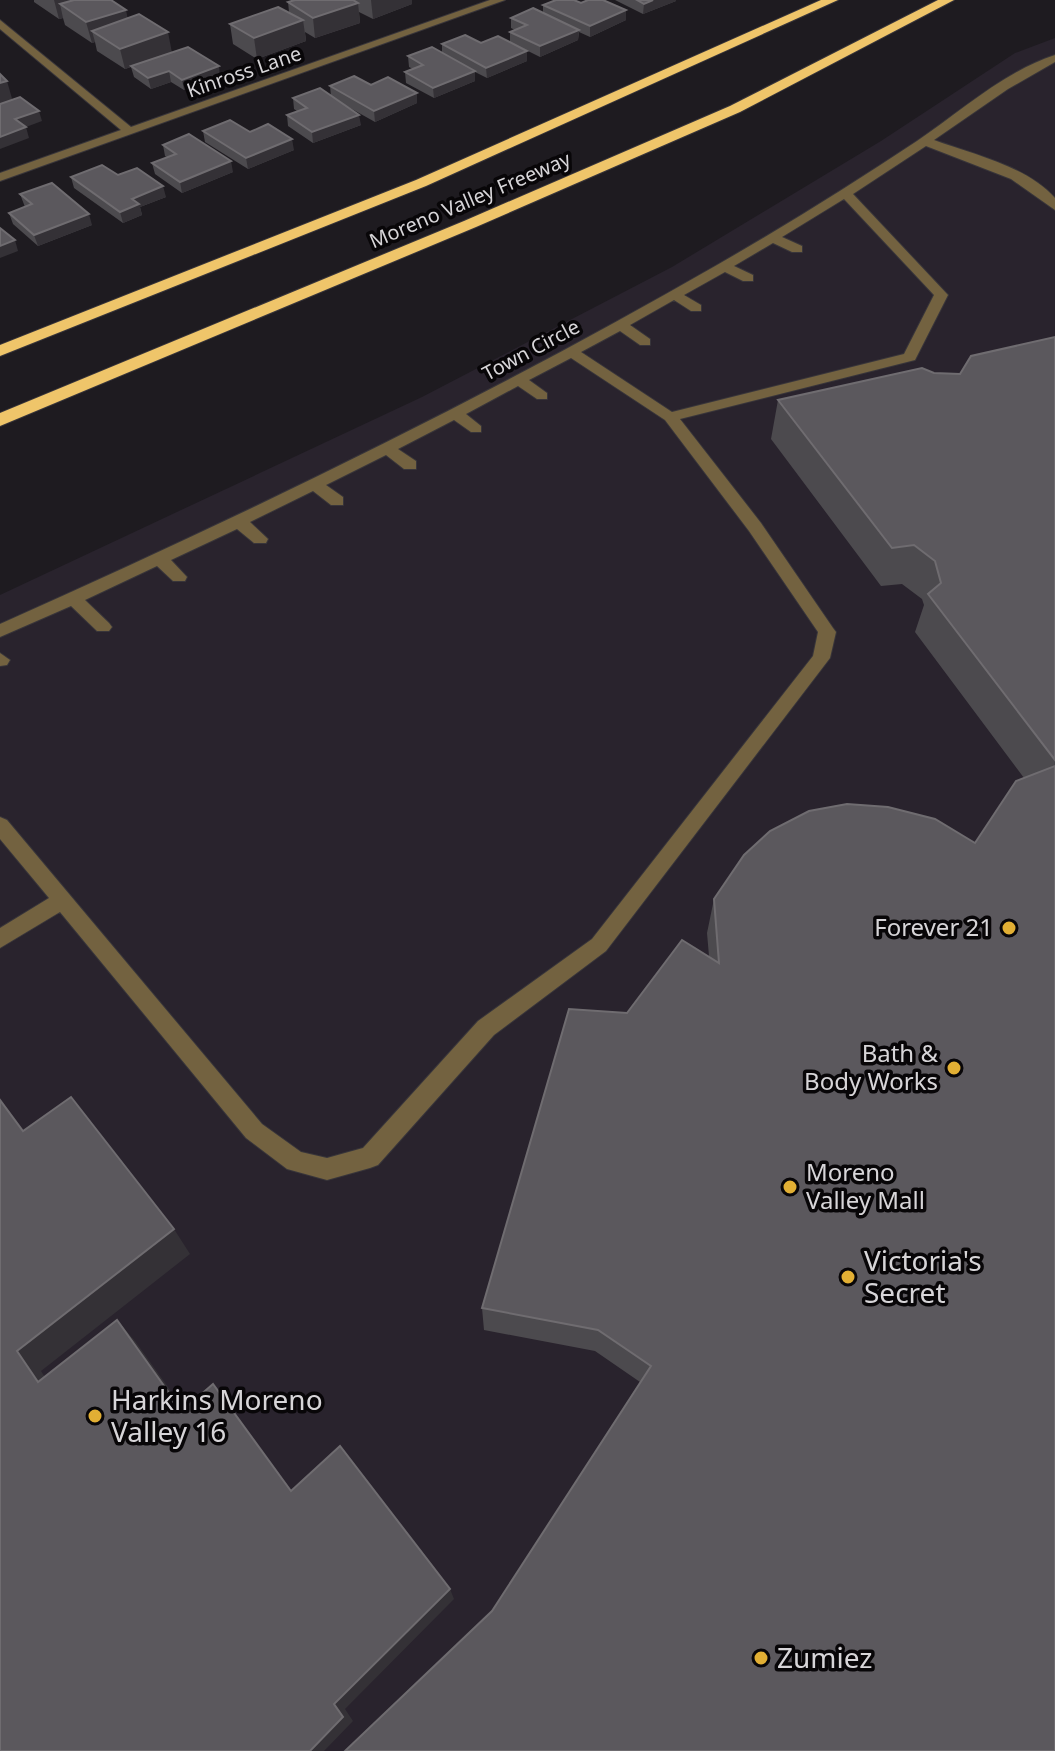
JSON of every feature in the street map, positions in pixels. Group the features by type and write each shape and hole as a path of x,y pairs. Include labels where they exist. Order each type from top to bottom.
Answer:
{"highway":[{"name":"Moreno Valley Freeway","path":"0,351 421,183 832,0"},
{"name":"Moreno Valley Freeway","path":"0,420 470,224 721,115 948,0"}],"street":[{"name":"Kinross Lane","path":"0,177 500,0"},
{"path":"0,23 130,132"},
{"name":"Town Circle","path":"0,631 314,484 571,352 772,238 925,141 1008,83 1055,58"},
{"path":"925,141 1000,170 1048,194 1055,206"},
{"path":"670,417 910,357 941,295 845,193"},
{"path":"772,238 797,249"},
{"path":"724,266 748,278"},
{"path":"675,295 696,308"},
{"path":"620,325 645,342"},
{"path":"0,825 254,1131 295,1161 327,1169 370,1157 486,1028 599,945 821,658 827,632 755,527 670,417 571,352"},
{"path":"519,380 542,396"},
{"path":"454,413 476,429"},
{"path":"387,448 410,465"},
{"path":"314,484 337,501"},
{"path":"238,521 260,539"},
{"path":"158,558 179,577"},
{"path":"73,598 103,627"},
{"path":"0,939 63,900"}],"shaded area":[{"name":"Moreno Valley Mall","path":"1055,38 1055,1751 0,1751 0,595 422,397 672,267 881,141 1015,53"}],"building":[{"path":"74,0 111,0 126,10 86,22 60,4"},
{"path":"353,0 358,3 313,18 288,2"},
{"path":"556,0 581,3 603,0 626,10 590,26 543,5"},
{"path":"278,7 303,20 254,38 230,24"},
{"path":"533,8 579,30 540,46 510,32 527,25 511,18"},
{"path":"139,14 168,32 120,49 92,31"},
{"path":"465,35 481,43 498,36 527,51 486,68 442,44"},
{"path":"188,47 219,66 182,80 169,71 148,78 131,66"},
{"path":"432,47 475,71 433,88 405,72 423,65 408,56"},
{"path":"354,76 371,85 388,77 417,93 374,111 330,86"},
{"path":"320,88 359,115 312,132 287,115 307,108 293,98"},
{"path":"20,97 39,111 15,119 26,127 0,137 0,104"},
{"path":"230,120 250,132 268,124 292,139 246,158 203,131"},
{"path":"189,134 231,161 180,182 152,163 176,154 163,145"},
{"path":"102,165 118,175 137,168 163,186 132,199 139,204 120,212 71,177"},
{"path":"52,183 89,214 34,235 9,213 32,204 20,194"},
{"path":"0,228 15,240 0,246"},
{"path":"1055,337 1055,760 928,594 941,583 935,561 914,545 892,548 778,400 922,368 934,373 960,374 971,356"},
{"name":"Moreno Valley Mall","path":"1055,766 1055,1751 345,1751 492,1611 651,1366 598,1330 482,1308 569,1009 627,1013 682,940 719,963 714,899 744,855 770,831 809,811 847,804 888,807 935,819 975,843 1016,781"},
{"name":"Harkins Moreno Valley 16","path":"71,1097 174,1229 17,1351 38,1382 117,1320 182,1411 213,1384 291,1491 340,1446 450,1589 334,1704 343,1717 310,1751 0,1751 0,1100 23,1131"}],"place":[{"name":"Forever 21","path":"1009,928"},
{"name":"Bath & Body Works","path":"954,1068"},
{"name":"Moreno Valley Mall","path":"790,1187"},
{"name":"Victoria's Secret","path":"848,1277"},
{"name":"Harkins Moreno Valley 16","path":"95,1416"},
{"name":"Zumiez","path":"761,1658"}]}
